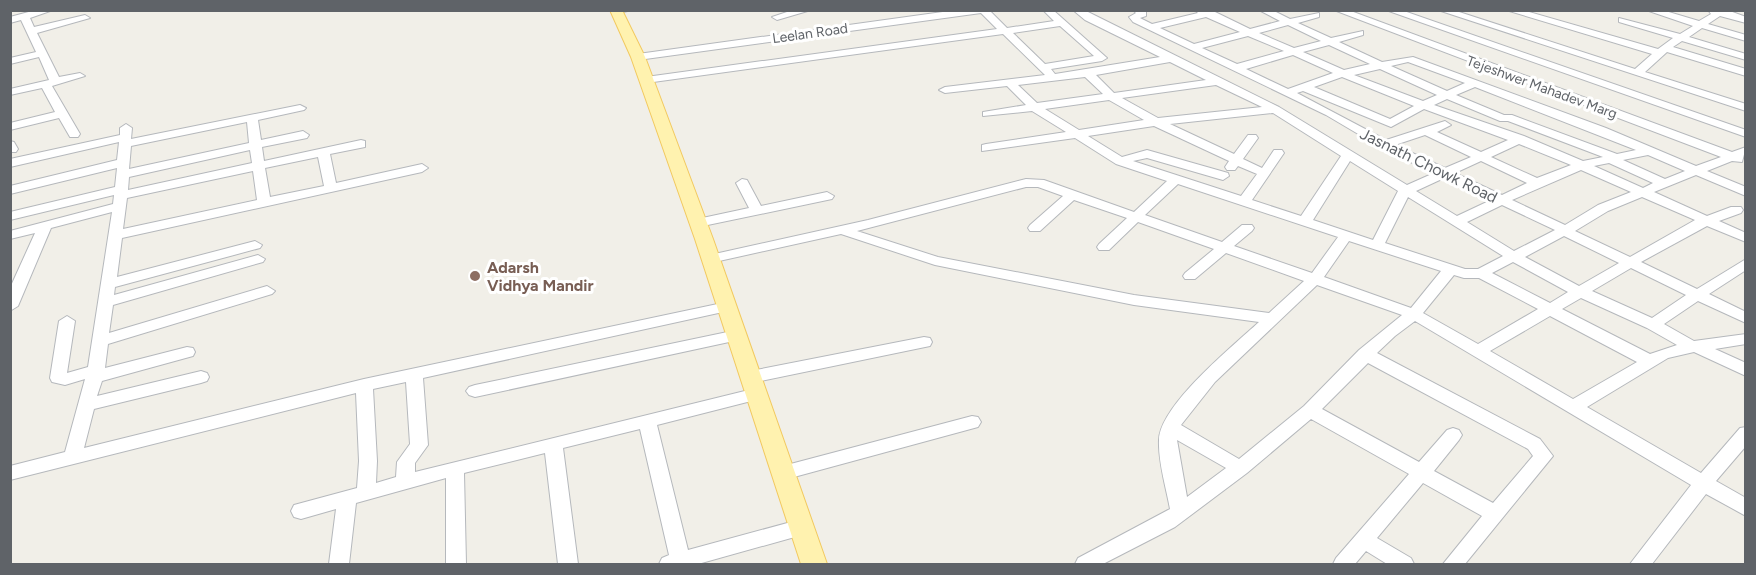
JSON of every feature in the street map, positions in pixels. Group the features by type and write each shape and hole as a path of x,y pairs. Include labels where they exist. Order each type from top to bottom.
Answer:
{"main road":[{"path":"621,11 698,223 814,564"}],"street":[{"path":"10,20 49,10"},
{"path":"923,10 935,17"},
{"path":"983,10 1048,72 1088,73 1170,59 1247,32 1316,15"},
{"name":"Leelan Road","path":"638,57 785,49 816,18 876,24 983,10"},
{"path":"945,90 1009,82 1102,58 1047,10"},
{"path":"1077,10 1170,59 1275,109 1456,222 1580,292 1653,324 1746,370"},
{"path":"1137,10 1143,14 1134,19 1150,27 1202,12 1219,10"},
{"path":"1263,10 1447,96 1615,159 1665,184"},
{"name":"Tejeshwer Mahadev Marg","path":"1338,10 1746,162"},
{"path":"1390,10 1746,134"},
{"path":"1442,10 1746,108"},
{"path":"1510,10 1746,73"},
{"path":"1549,10 1579,20 1564,26"},
{"path":"1650,10 1746,38"},
{"path":"1638,72 1662,51 1702,26 1717,11 1746,20"},
{"path":"1202,12 1341,74 1422,106 1520,139 1746,238"},
{"path":"24,16 43,53 51,83 74,134"},
{"path":"777,17 816,18"},
{"path":"31,31 85,18"},
{"path":"1622,20 1746,57"},
{"path":"646,80 785,49 895,46 1062,23"},
{"path":"876,24 895,46"},
{"name":"Jasnath Chowk Road","path":"1150,27 1287,93 1443,173 1566,230 1603,208 1746,151"},
{"path":"987,114 1218,81 1293,52 1360,33"},
{"path":"10,61 43,53"},
{"path":"1287,93 1341,74 1409,59 1533,104 1746,192"},
{"path":"1088,73 1112,97 1156,122 1257,170"},
{"path":"10,93 80,76"},
{"path":"1009,82 1035,108 1120,161 1451,269 1471,275 1481,273 1563,231 1746,318"},
{"path":"1303,87 1394,123 1422,106 1474,83"},
{"path":"1493,130 1506,118 1533,104"},
{"path":"10,163 126,136 252,118 300,108"},
{"path":"986,148 1156,122 1275,109"},
{"path":"1338,119 1361,111"},
{"path":"10,127 63,113"},
{"path":"252,118 264,202"},
{"path":"1386,144 1445,125"},
{"path":"1426,131 1537,183"},
{"path":"10,216 255,146 303,135"},
{"path":"73,455 95,373 101,341 116,235 126,136"},
{"path":"1211,192 1238,160 1251,138"},
{"path":"1378,244 1405,191 1520,139"},
{"path":"10,190 122,185 258,166 361,144"},
{"path":"1456,222 1537,183 1582,165 1600,159 1615,159 1648,151"},
{"path":"323,152 331,187"},
{"path":"1244,202 1278,153"},
{"path":"1120,161 1147,154 1223,176"},
{"path":"1305,221 1348,155"},
{"path":"116,235 422,168"},
{"path":"1104,247 1175,180"},
{"path":"710,259 841,230 1038,181 1072,195 1414,314 1746,508"},
{"path":"742,183 757,211"},
{"path":"10,235 45,226 122,185"},
{"path":"1035,228 1072,195"},
{"path":"698,223 827,196"},
{"path":"1478,351 1693,226 1736,210"},
{"path":"10,306 18,273 45,226"},
{"path":"1190,276 1247,228"},
{"path":"841,230 935,261 1134,300 1274,319"},
{"path":"1180,513 1168,440 1170,427 1178,413 1209,378 1315,279 1347,234"},
{"path":"107,302 257,252 109,284"},
{"path":"1653,324 1745,265"},
{"path":"1085,564 1143,536 1180,513 1240,468 1310,410 1365,354 1414,314 1451,269"},
{"path":"1481,273 1649,361"},
{"path":"101,341 267,291"},
{"path":"10,473 73,455 364,385 727,308"},
{"path":"67,321 58,378 65,379 95,373 187,352"},
{"path":"475,391 736,335"},
{"path":"1573,407 1663,354 1694,346 1746,339"},
{"path":"301,511 455,468 647,421 754,386 924,342"},
{"path":"1365,354 1540,448 1544,456 1453,564"},
{"path":"405,482 406,462 419,445 414,374"},
{"path":"87,405 201,377"},
{"path":"339,564 368,461 364,385"},
{"path":"1310,410 1495,514"},
{"path":"647,421 677,563 802,527"},
{"path":"783,473 972,422"},
{"path":"1170,427 1240,468"},
{"path":"1640,564 1702,483 1746,433"},
{"path":"1343,564 1419,472 1453,435"},
{"path":"553,444 567,564"},
{"path":"455,468 456,564"},
{"path":"1364,540 1404,564"}],"place":[{"name":"Adarsh Vidhya Mandir","path":"475,276"}]}
